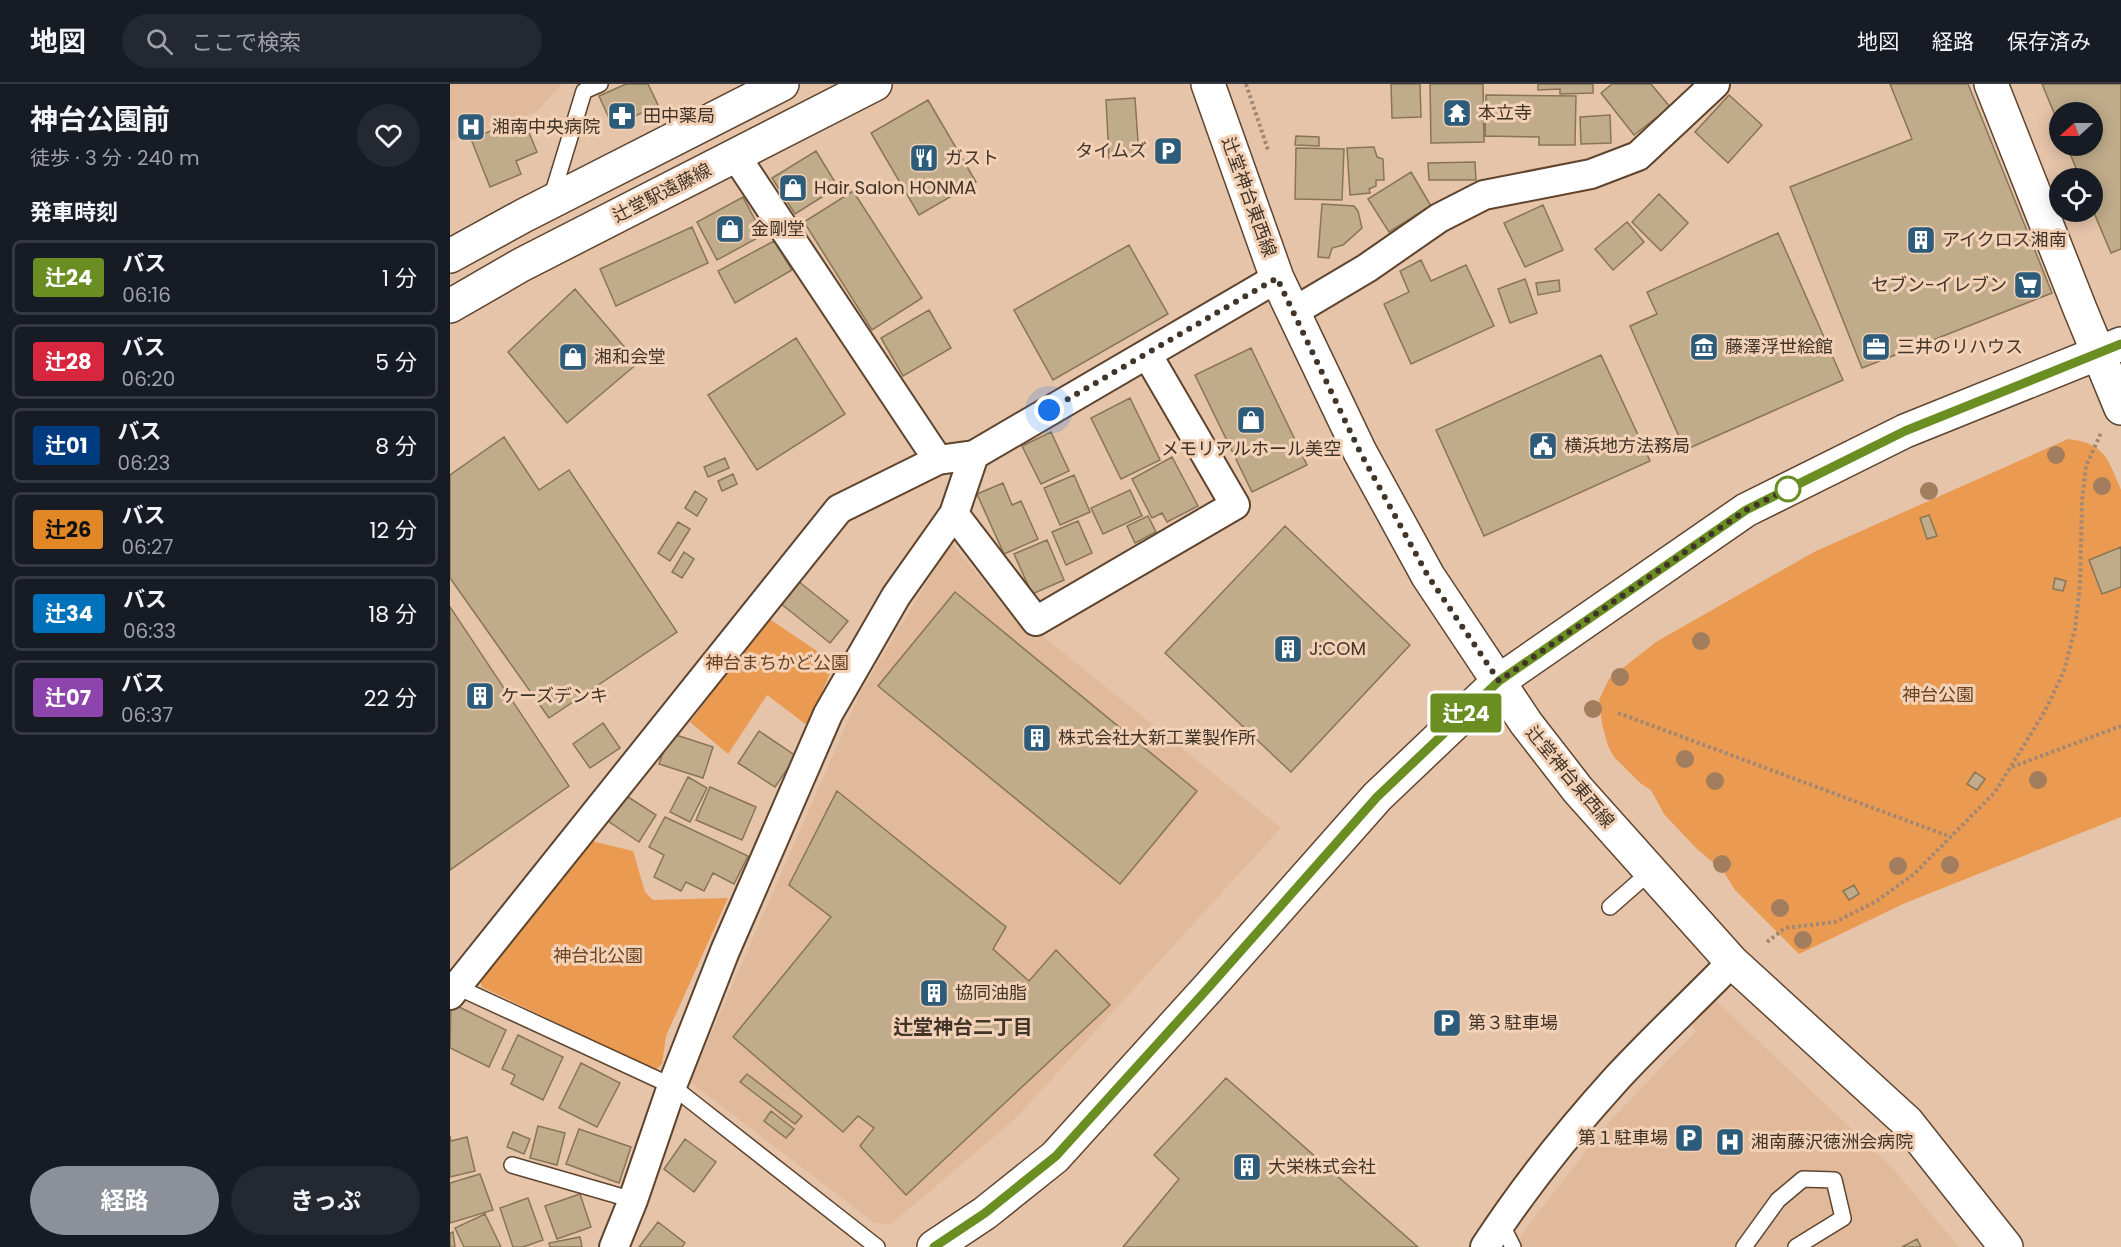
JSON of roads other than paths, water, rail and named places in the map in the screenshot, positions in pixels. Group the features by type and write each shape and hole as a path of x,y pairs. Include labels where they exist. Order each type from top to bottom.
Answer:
{"street":[{"path":"450,256 551,201 782,84"},
{"name":"辻堂駅遠藤線","path":"450,306 521,265 875,84"},
{"name":"辻堂神台東西線","path":"1208,84 1277,278 1360,452 1428,576 1526,723 1578,790 1732,962 1907,1122 2006,1247"},
{"path":"1293,312 1367,268 1439,218 1484,195 1591,174 1638,156 1715,84"},
{"path":"1991,84 2109,349 2112,418"},
{"path":"735,155 938,460"},
{"path":"452,988 839,509 938,460 974,455 1277,278"},
{"path":"934,1247 985,1213 1056,1156 1202,996 1377,797 1499,681 1746,510 1905,431 2109,349"},
{"path":"954,514 1036,621 1235,505 1147,354"},
{"path":"614,1247 633,1200 672,1086 725,951 828,714 896,596 954,514 974,455"},
{"path":"1485,1247 1507,1235 1574,1127 1611,1085 1732,962"}],"lane":[{"path":"551,201 584,91 600,84"},
{"path":"1610,907 1651,871"},
{"path":"452,988 672,1086 877,1247"},
{"path":"512,1166 633,1200"},
{"path":"1744,1247 1778,1200 1803,1179 1834,1180 1843,1218 1796,1247"}],"place":[{"name":"本立寺","path":"1457,113"},
{"name":"田中薬局","path":"622,116"},
{"name":"湘南中央病院","path":"471,127"},
{"name":"タイムズ","path":"1168,151"},
{"name":"ガスト","path":"924,158"},
{"name":"Hair Salon HONMA","path":"793,188"},
{"name":"金剛堂","path":"730,229"},
{"name":"アイクロス湘南","path":"1921,240"},
{"name":"セブン-イレブン","path":"2028,285"},
{"name":"藤澤浮世絵館","path":"1704,347"},
{"name":"三井のリハウス","path":"1876,347"},
{"name":"湘和会堂","path":"573,357"},
{"name":"メモリアルホール美空","path":"1251,420"},
{"name":"横浜地方法務局","path":"1543,446"},
{"name":"J:COM","path":"1288,649"},
{"name":"ケーズデンキ","path":"480,696"},
{"name":"株式会社大新工業製作所","path":"1037,738"},
{"name":"協同油脂","path":"934,993"},
{"name":"第３駐車場","path":"1447,1023"},
{"name":"第１駐車場","path":"1689,1138"},
{"name":"湘南藤沢徳洲会病院","path":"1730,1142"},
{"name":"大栄株式会社","path":"1247,1167"}],"district":[{"name":"辻堂神台二丁目","path":"963,1027"}],"park label":[{"name":"神台まちかど公園","path":"777,663"},
{"name":"神台公園","path":"1938,695"},
{"name":"神台北公園","path":"598,956"}]}
